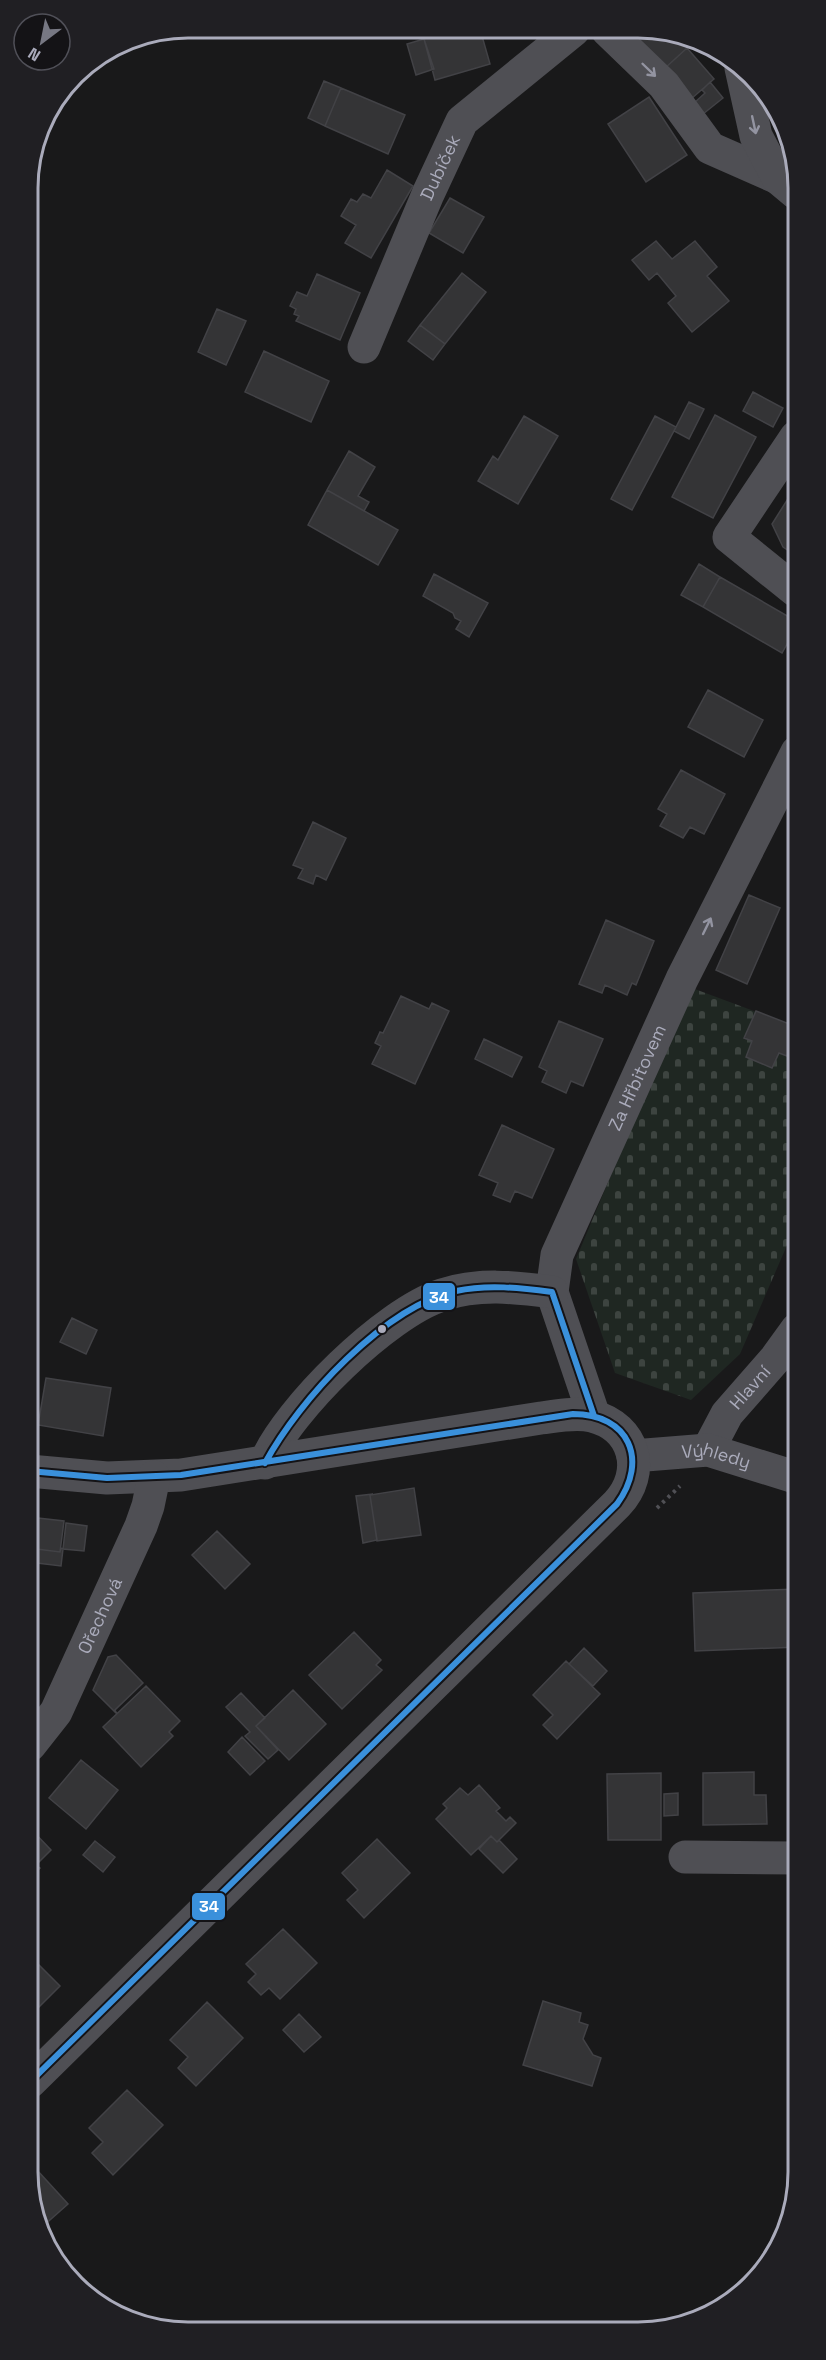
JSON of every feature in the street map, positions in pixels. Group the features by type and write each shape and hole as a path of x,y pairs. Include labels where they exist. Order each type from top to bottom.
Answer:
{"street":[{"name":"Dubíček","path":"364,346 428,194 462,121 564,38"},
{"path":"615,38 664,85 710,148 787,185"},
{"path":"744,80 756,136 787,185"},
{"path":"788,448 729,537 788,585"},
{"name":"Za Hřbitovem","path":"594,1416 552,1292 557,1255 682,979 788,770"},
{"path":"265,1463 284,1428 328,1379 394,1320 418,1304 444,1294 481,1287 518,1287 552,1292"},
{"name":"Hlavní","path":"708,1450 727,1414 788,1342"},
{"path":"37,1472 97,1477 154,1477 265,1463 570,1415 594,1416 608,1421 620,1430 633,1456 631,1482 624,1497 37,2075"},
{"name":"Výhledy","path":"633,1456 708,1450 788,1475"},
{"name":"Ořechová","path":"37,1736 56,1712 141,1526 154,1477"},
{"path":"685,1857 788,1858"}],"green space":[{"path":"692,988 788,1024 788,1243 740,1354 691,1400 615,1373 576,1259 666,1043"}],"building":[{"path":"483,38 490,64 435,80 424,39"},
{"path":"638,38 668,40 683,44 687,48 664,69"},
{"path":"424,39 434,69 416,75 407,44"},
{"path":"687,48 714,79 691,99 664,69"},
{"path":"324,81 341,88 325,126 308,118"},
{"path":"710,82 723,98 703,114 694,103 705,93 702,90"},
{"path":"341,88 405,115 388,154 325,126"},
{"path":"649,97 687,155 646,182 608,124"},
{"path":"387,170 413,186 371,258 345,243 356,225 341,216 351,199 357,202 363,194 371,198"},
{"path":"450,198 484,217 463,253 429,233"},
{"path":"656,241 672,259 695,241 717,267 707,276 729,301 692,332 668,303 676,296 657,273 649,280 632,260"},
{"path":"462,273 486,292 445,344 420,325"},
{"path":"317,274 360,293 340,340 296,321 299,316 294,314 296,309 290,306 297,292 307,296"},
{"path":"217,309 246,321 226,365 198,352"},
{"path":"420,325 445,344 433,360 408,341"},
{"path":"264,351 329,381 311,422 245,392"},
{"path":"753,392 783,408 773,427 743,411"},
{"path":"689,402 704,409 689,439 674,431"},
{"path":"715,415 756,437 713,518 672,497"},
{"path":"524,416 558,436 518,504 478,481 493,456 498,460"},
{"path":"655,416 676,427 632,510 611,499"},
{"path":"349,451 375,467 358,496 369,502 364,511 327,490"},
{"path":"327,490 398,530 378,565 308,525"},
{"path":"788,499 788,550 783,547 772,524"},
{"path":"699,564 720,577 703,607 681,595"},
{"path":"434,574 488,603 469,637 456,629 461,621 455,618 453,613 423,596"},
{"path":"720,577 788,616 788,642 782,653 703,607"},
{"path":"708,690 763,720 744,757 688,727"},
{"path":"681,770 725,794 704,834 690,827 683,838 660,826 667,814 658,809"},
{"path":"313,822 346,838 326,880 316,875 313,884 298,878 303,869 293,865"},
{"path":"749,895 780,908 747,984 716,970"},
{"path":"606,920 654,941 636,985 632,983 627,995 605,985 602,993 579,984"},
{"path":"401,996 429,1009 432,1003 449,1011 415,1084 372,1064 381,1046 375,1043 380,1032 383,1033"},
{"path":"756,1011 788,1023 787,1056 779,1053 772,1068 746,1057 752,1041 744,1038"},
{"path":"559,1021 603,1039 583,1086 571,1081 566,1093 542,1082 547,1071 539,1067"},
{"path":"484,1039 522,1057 512,1077 475,1059"},
{"path":"502,1125 554,1149 532,1198 515,1191 510,1202 493,1195 498,1183 479,1175"},
{"path":"72,1318 97,1330 86,1354 60,1342"},
{"path":"46,1378 111,1388 103,1436 38,1425"},
{"path":"414,1488 421,1535 377,1541 370,1495"},
{"path":"373,1494 370,1495 377,1540 363,1543 356,1496"},
{"path":"37,1518 64,1521 60,1552 37,1549"},
{"path":"66,1523 87,1526 84,1551 63,1549"},
{"path":"217,1531 250,1564 225,1589 192,1555"},
{"path":"61,1548 63,1549 61,1566 37,1563 37,1549 60,1552"},
{"path":"788,1589 788,1647 695,1651 693,1593"},
{"path":"354,1632 381,1660 376,1665 382,1670 342,1709 309,1675"},
{"path":"584,1648 607,1671 593,1686 569,1664"},
{"path":"116,1655 143,1683 115,1710 117,1714 93,1690 108,1657"},
{"path":"566,1661 600,1694 557,1739 543,1725 553,1715 533,1695"},
{"path":"146,1686 180,1721 169,1732 173,1736 141,1767 103,1727"},
{"path":"293,1690 326,1724 289,1760 256,1726"},
{"path":"241,1693 265,1718 256,1726 278,1750 268,1759 245,1736 250,1732 226,1707"},
{"path":"242,1737 265,1761 250,1775 228,1752"},
{"path":"81,1760 118,1790 86,1829 49,1798"},
{"path":"754,1772 754,1795 766,1795 767,1824 703,1825 703,1773"},
{"path":"661,1773 661,1840 608,1840 607,1774"},
{"path":"479,1785 500,1808 496,1811 506,1821 510,1817 516,1823 497,1842 491,1836 471,1855 436,1819 447,1808 443,1804 460,1788 468,1795"},
{"path":"678,1793 678,1815 664,1816 664,1794"},
{"path":"37,1836 51,1850 37,1864"},
{"path":"491,1836 497,1842 499,1840 517,1859 503,1873 479,1849"},
{"path":"377,1839 410,1873 364,1918 347,1900 358,1890 342,1873"},
{"path":"95,1841 115,1857 103,1872 83,1855"},
{"path":"283,1929 317,1963 280,1999 269,1988 261,1995 248,1982 256,1974 246,1964"},
{"path":"37,1963 60,1986 37,2009"},
{"path":"543,2001 581,2013 579,2022 588,2025 583,2039 593,2055 601,2058 592,2086 523,2065"},
{"path":"207,2002 243,2038 196,2086 178,2068 188,2057 170,2040"},
{"path":"299,2014 321,2037 304,2052 283,2030"},
{"path":"127,2090 163,2125 113,2175 92,2153 103,2142 89,2128"},
{"path":"37,2170 68,2204 46,2223 40,2202"}],"transit line":[{"name":"34","path":"265,1463 299,1412 346,1359 401,1316 429,1300 468,1289 504,1287 552,1292 594,1416"},
{"name":"34","path":"37,1472 107,1478 181,1475 573,1414 592,1416 608,1422 620,1431 628,1442 632,1456 632,1471 627,1487 617,1504 37,2075"}]}
